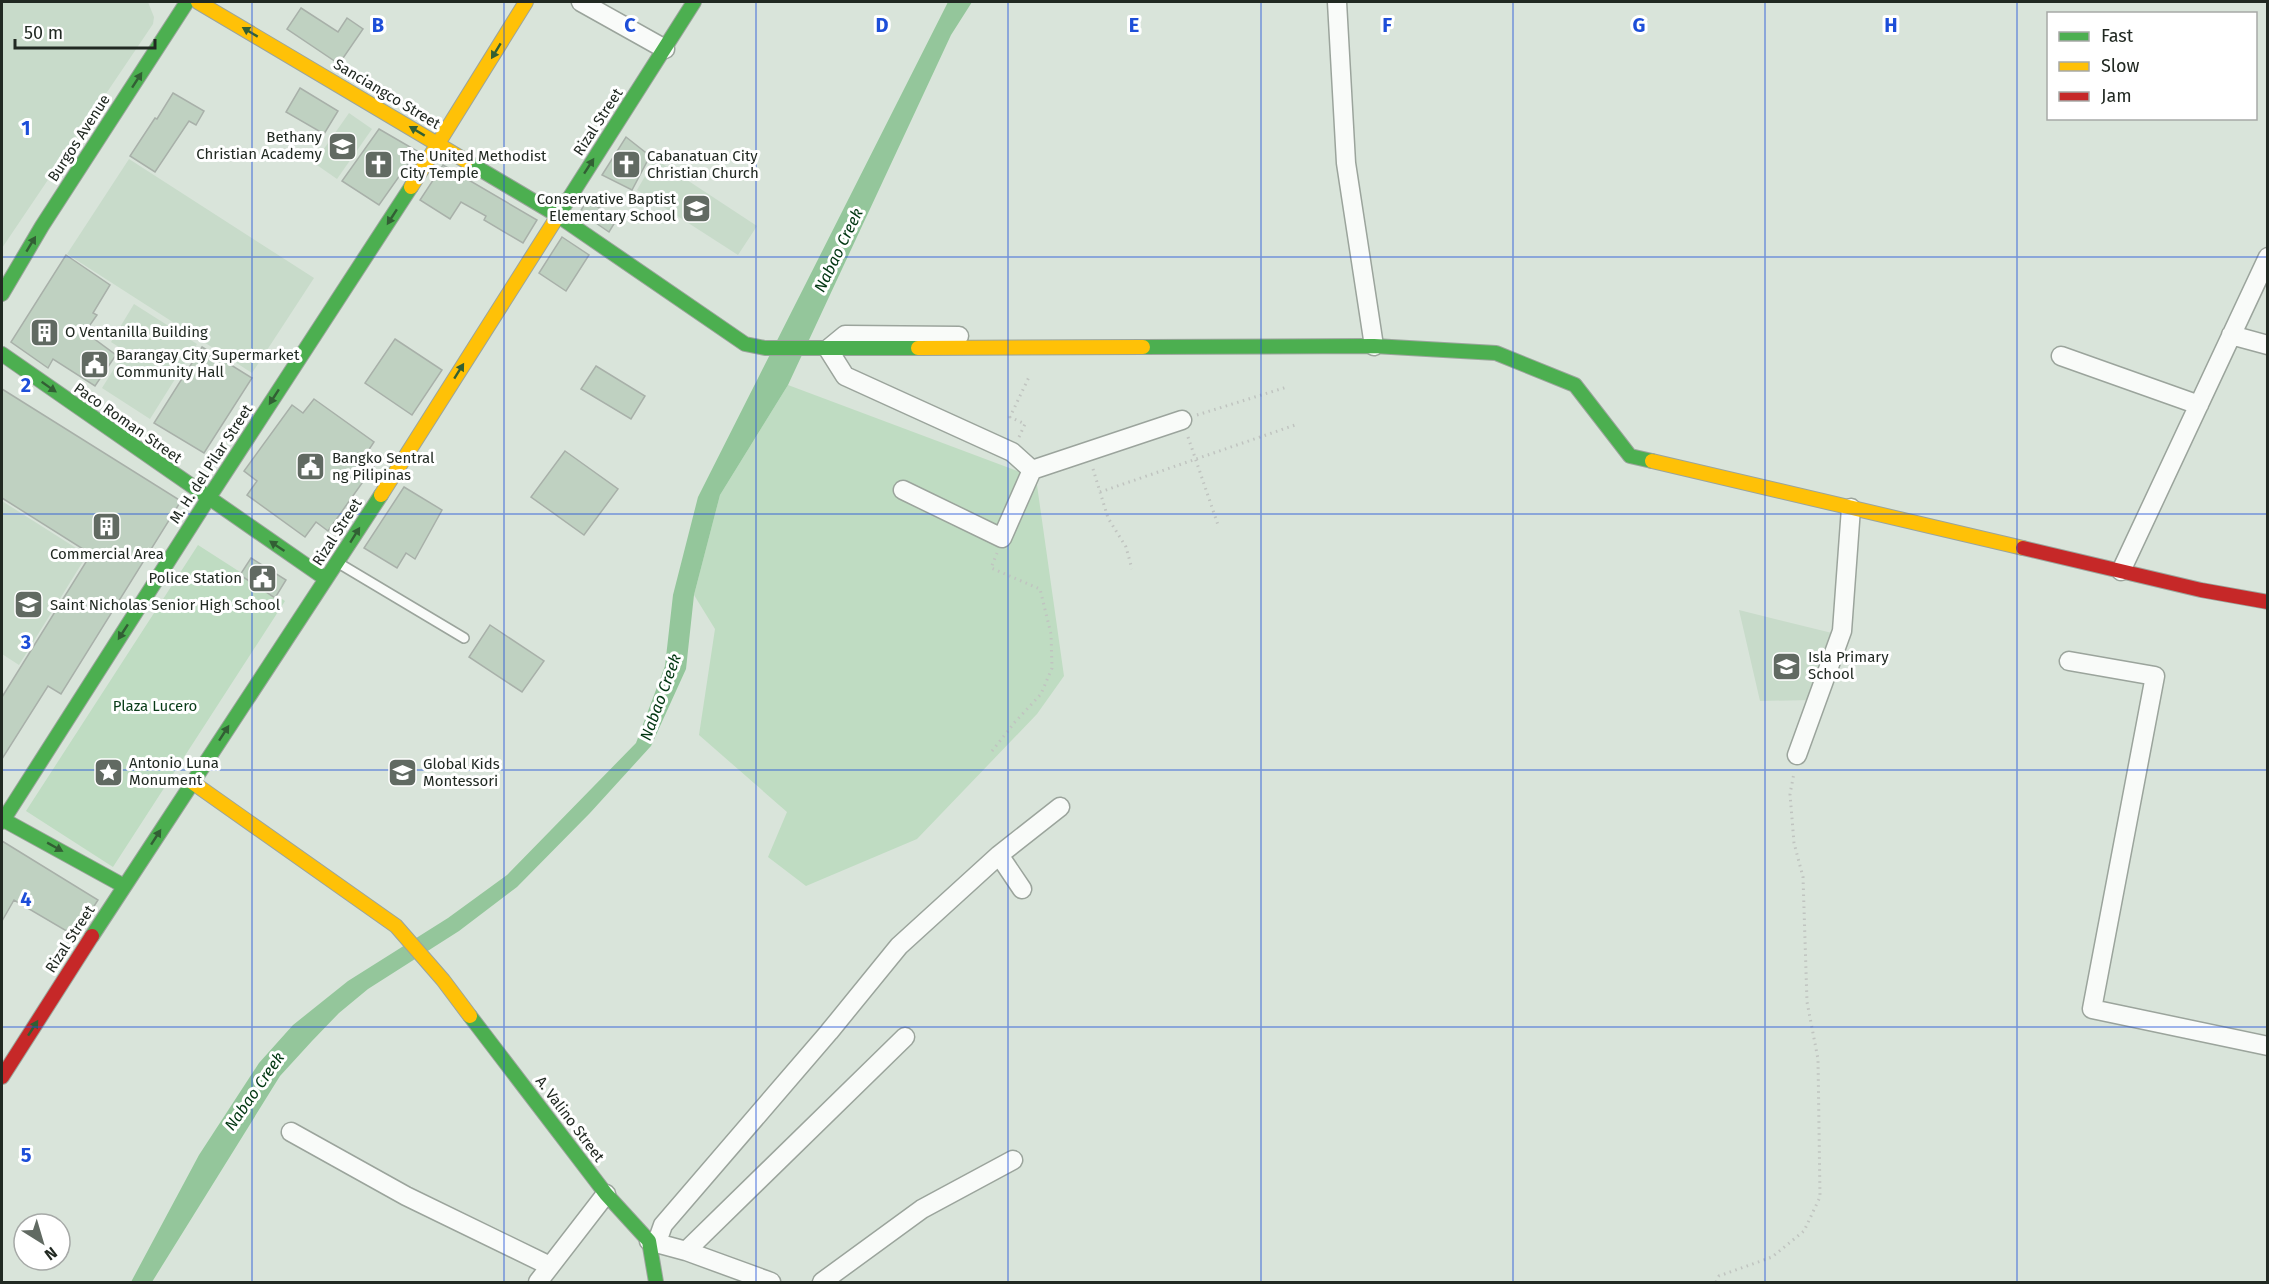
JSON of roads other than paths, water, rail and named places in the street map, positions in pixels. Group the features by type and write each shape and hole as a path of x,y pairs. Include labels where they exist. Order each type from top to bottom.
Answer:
{"street":[{"name":"Burgos Avenue","path":"2,294 42,226 187,2"},
{"name":"Sanciangco Street","path":"198,2 558,216 746,344 765,348 810,349 1374,346 1496,353 1575,385 1630,456 2121,571 2268,602"},
{"name":"M. H. del Pilar Street","path":"2,820 439,144 526,2"},
{"path":"581,2 665,49"},
{"name":"Rizal Street","path":"2,1077 124,886 338,562 694,2"},
{"path":"1337,2 1346,163 1374,346"},
{"path":"2121,571 2268,257"},
{"path":"1017,336 844,335 828,349 845,376 1012,453 1032,471"},
{"path":"2231,335 2268,345"},
{"name":"Paco Roman Street","path":"2,354 326,579"},
{"path":"2061,356 2199,405"},
{"path":"903,490 1002,538 1032,471 1182,420"},
{"path":"1797,755 1842,631 1851,508"},
{"path":"2069,661 2155,676 2092,1009 2268,1046"},
{"name":"A. Valino Street","path":"192,782 396,926 443,980 606,1194 653,1241"},
{"path":"656,1282 653,1241 663,1225 829,1032 899,946 999,855 1060,807"},
{"path":"2,820 124,886"},
{"path":"999,855 1022,889"},
{"path":"686,1251 905,1037"},
{"path":"291,1132 406,1196 550,1266"},
{"path":"822,1282 921,1209 1013,1160"},
{"path":"538,1282 606,1194"},
{"path":"653,1241 771,1282"}],"lane":[{"path":"338,562 464,638"}],"water":[{"name":"Nabao Creek","path":"948,2 972,2 951,35 788,385 720,495 694,595 686,669 651,746 590,813 517,887 459,931 368,989 339,1013 280,1076 152,1282 131,1282 199,1155 259,1063 293,1025 348,981 448,918 507,875 636,743 665,666 673,595 698,497"}],"place":[{"name":"Bethany Christian Academy","path":"343,146"},
{"name":"The United Methodist City Temple","path":"379,165"},
{"name":"Cabanatuan City Christian Church","path":"626,165"},
{"name":"Conservative Baptist Elementary School","path":"697,208"},
{"name":"O Ventanilla Building","path":"44,332"},
{"name":"Barangay City Supermarket Community Hall","path":"95,364"},
{"name":"Bangko Sentral ng Pilipinas","path":"311,467"},
{"name":"Commercial Area","path":"107,527"},
{"name":"Police Station","path":"263,578"},
{"name":"Saint Nicholas Senior High School","path":"29,605"},
{"name":"Isla Primary School","path":"1787,666"},
{"name":"Antonio Luna Monument","path":"108,772"},
{"name":"Global Kids Montessori","path":"402,773"}],"park label":[{"name":"Plaza Lucero","path":"155,706"}]}
